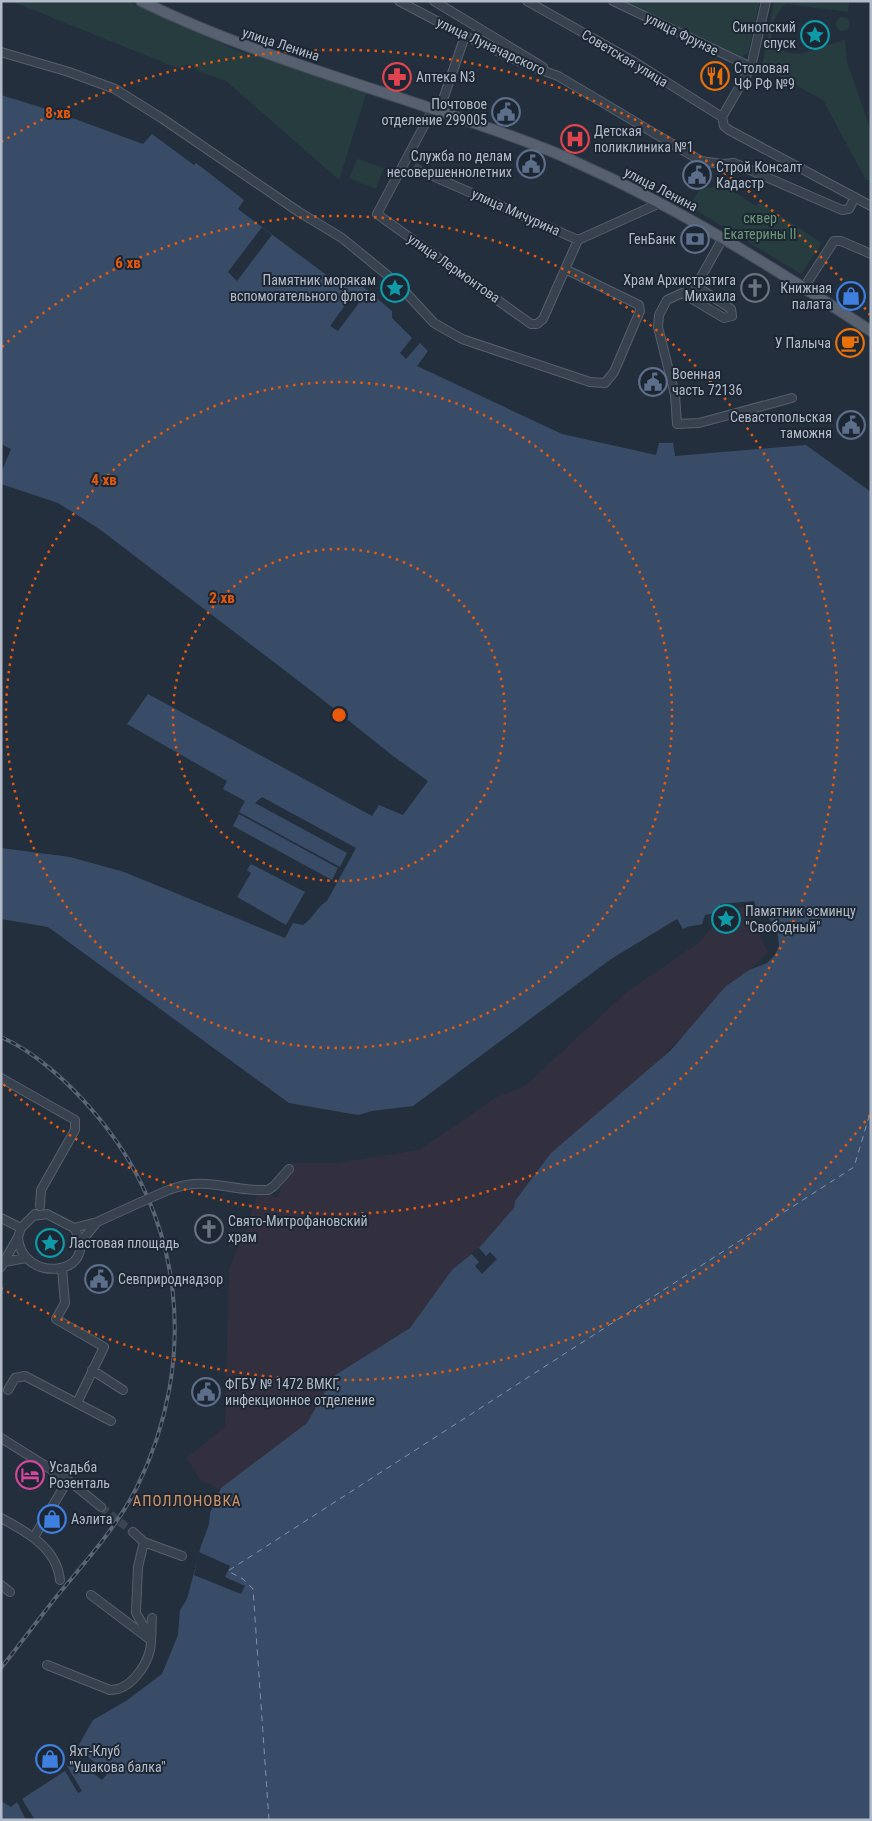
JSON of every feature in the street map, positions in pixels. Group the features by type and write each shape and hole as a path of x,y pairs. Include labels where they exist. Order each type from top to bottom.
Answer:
{"main road":[{"name":"улица Ленина","path":"141,1 238,44 543,147 660,203 723,238 871,331"}],"street":[{"name":"улица Луначарского","path":"399,1 527,65 558,76"},
{"name":"улица Луначарского","path":"434,1 702,161 717,164 734,163 842,210 849,209 855,197"},
{"name":"Советская улица","path":"527,1 628,58 722,117 724,126 729,130 871,206"},
{"name":"улица Фрунзе","path":"613,1 751,67"},
{"path":"722,117 751,67 766,1"},
{"path":"414,166 405,162 436,110 466,36"},
{"path":"1,52 69,72 115,89 163,119 299,212 342,238 397,283 434,323 462,339 590,382 605,383 614,372 640,312 639,305 565,269 578,240 660,203"},
{"name":"улица Лермонтова","path":"405,162 377,214 531,324 537,324 543,319 565,269"},
{"name":"улица Мичурина","path":"426,173 578,240"},
{"path":"723,238 696,286 731,309 732,316 724,318 682,293 667,300 659,314 658,327 675,395 678,424 699,423 792,398"},
{"path":"803,289 834,241 841,241 871,254"},
{"path":"1,1078 75,1120 75,1130 41,1190 40,1206 21,1228 3,1264"},
{"path":"74,1228 97,1222 183,1184 204,1182 268,1190 289,1169"},
{"path":"40,1206 74,1228 80,1243"},
{"path":"33,1216 50,1214"},
{"path":"1,1218 21,1228"},
{"path":"18,1237 21,1252 26,1258 50,1270 62,1269 76,1259 80,1243 97,1222"},
{"path":"3,1264 26,1258"},
{"path":"62,1269 65,1303 56,1319 104,1347 76,1403"},
{"path":"92,1370 123,1390"},
{"path":"8,1390 15,1378 25,1376 111,1421"},
{"path":"1,1438 68,1480 102,1507"},
{"path":"34,1537 68,1480"},
{"path":"1,1518 38,1538 58,1568 60,1580"},
{"path":"133,1532 144,1542 182,1556"},
{"path":"144,1542 138,1567 136,1613 150,1638"},
{"path":"1,1586 10,1592"},
{"path":"91,1596 150,1638"},
{"path":"47,1665 110,1690 119,1690 144,1666 150,1648 152,1618"}],"shaded area":[{"path":"744,905 768,952 610,1108 413,1332 310,1424 224,1491 200,1480 187,1458 225,1427 229,1268 246,1230 258,1192 277,1197 293,1163 336,1163 420,1150 495,1098 525,1086 628,991 697,944 719,920"}],"green space":[{"path":"11,1 128,1 238,51 367,91 339,180 226,81 200,72 190,64 177,68"},
{"path":"616,1 760,1 748,53 740,58"},
{"path":"774,1 849,1 848,12 786,4 775,19 772,37 774,50 800,54 845,40 847,62 871,131 871,180 866,180 823,100 762,67"},
{"path":"840,17 846,17 850,24 846,31 840,31 836,27 836,21"},
{"path":"357,159 384,168 376,189 349,178"},
{"name":"cквер Екатерины II","path":"717,181 756,206 759,202 822,243 801,274 689,206 700,189 713,187"},
{"name":"Ластовая площадь","path":"50,1228 56,1229 64,1237 64,1249 56,1257 50,1258 44,1257 36,1249 35,1243 36,1237 44,1229"}],"water":[{"path":"1,95 56,112 143,144 152,134 194,165 196,163 244,200 238,209 341,286 349,275 392,311 392,318 412,338 400,353 406,359 420,343 428,351 417,366 562,434 656,455 659,443 673,443 675,456 806,445 871,492 871,1820 35,1820 22,1799 65,1771 78,1793 82,1791 67,1766 74,1759 102,1780 108,1773 77,1748 93,1720 126,1701 162,1674 178,1635 180,1610 187,1599 209,1524 210,1513 221,1488 307,1423 334,1376 410,1328 452,1270 479,1248 514,1208 515,1201 551,1153 671,1050 725,987 749,970 767,963 775,955 779,946 778,936 769,918 763,910 756,910 754,901 720,904 721,912 705,915 702,924 683,929 677,919 611,959 413,1106 372,1111 358,1115 289,1103 48,927 1,919 1,848 70,857 124,872 285,938 293,923 303,925 327,901 356,848 262,797 255,803 347,853 340,867 239,812 245,801 223,789 227,781 127,724 148,694 372,816 379,805 403,815 428,781 98,528 58,503 1,484 1,473 11,449 1,444"},
{"path":"239,814 338,868 332,880 233,826"},
{"path":"251,864 305,892 286,925 237,897 251,873 247,870"},
{"path":"1,1801 11,1807 17,1802 26,1820 1,1820"}],"pier":[{"path":"262,227 272,235 237,281 228,272"},
{"path":"351,297 359,303 338,331 330,326"},
{"path":"479,1248 486,1256 490,1252 497,1259 482,1274 475,1266 479,1262 471,1253"},
{"path":"199,1552 230,1566 225,1577 245,1586 241,1594 194,1575"}],"ferry route":[{"path":"269,1820 253,1589 243,1579 228,1571 854,1167 871,1110"}],"tunnel":[{"path":"414,166 426,173"},
{"path":"101,1507 133,1532"}],"railway":[{"path":"1,1037 38,1059 62,1079 92,1110 123,1151 147,1196 163,1243 173,1291 175,1340 169,1390 157,1439 137,1487 110,1530 1,1668"}],"place":[{"name":"Синопский спуск","path":"815,35"},
{"name":"Столовая ЧФ РФ №9","path":"715,76"},
{"name":"Аптека N3","path":"397,77"},
{"name":"Почтовое отделение 299005","path":"506,112"},
{"name":"Детская поликлиника №1","path":"575,139"},
{"name":"Служба по делам несовершеннолетних","path":"531,164"},
{"name":"Строй Консалт Кадастр","path":"697,175"},
{"name":"ГенБанк","path":"695,239"},
{"name":"Памятник морякам вспомогательного флота","path":"395,288"},
{"name":"Храм Архистратига Михаила","path":"755,288"},
{"name":"Книжная палата","path":"851,296"},
{"name":"У Палыча","path":"850,343"},
{"name":"Военная часть 72136","path":"653,382"},
{"name":"Севастопольская таможня","path":"851,425"},
{"name":"Памятник эсминцу \"Свободный\"","path":"726,919"},
{"name":"Свято-Митрофановский храм","path":"209,1229"},
{"name":"Ластовая площадь","path":"50,1243"},
{"name":"Севприроднадзор","path":"99,1279"},
{"name":"ФГБУ № 1472 ВМКГ, инфекционное отделение","path":"206,1392"},
{"name":"Усадьба Розенталь","path":"30,1475"},
{"name":"Аэлита","path":"52,1519"},
{"name":"Яхт-Клуб \"Ушакова балка\"","path":"50,1759"}],"district":[{"name":"АПОЛЛОНОВКА","path":"187,1501"}]}
